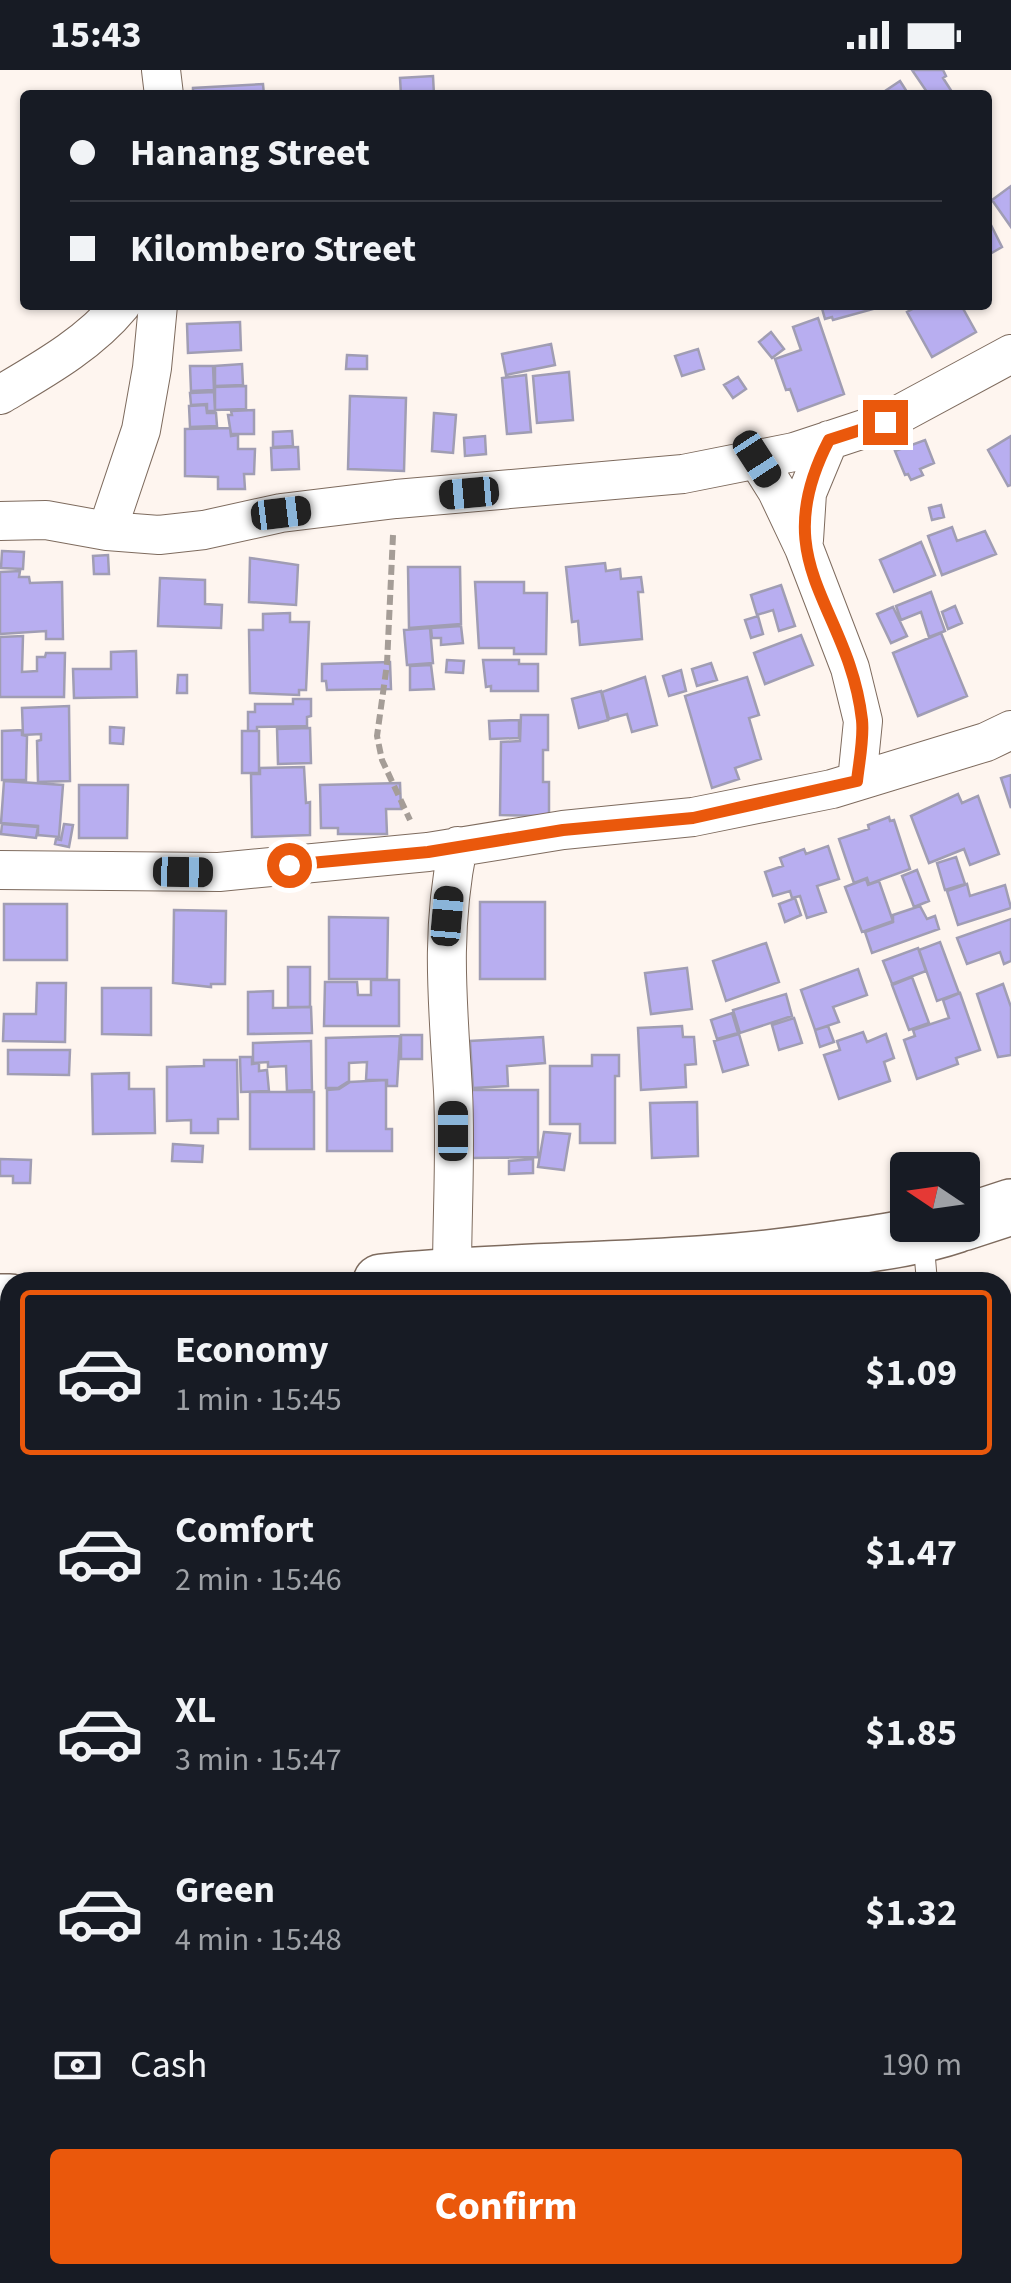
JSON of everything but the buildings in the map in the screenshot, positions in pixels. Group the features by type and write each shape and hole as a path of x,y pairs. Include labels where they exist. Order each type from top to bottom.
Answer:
{"main road":[{"path":"980,1222 1011,1207"},
{"path":"515,1272 766,1260 933,1242"}],"street":[{"path":"0,395 45,369 107,322 116,310"},
{"path":"107,531 141,430 158,310"},
{"path":"0,520 46,520 107,531 159,534 396,499 683,474 757,459 885,422 1011,354"},
{"path":"804,548 807,493 829,440"},
{"path":"757,459 804,548 850,668 863,722 857,781"},
{"path":"0,870 219,872 693,818 857,781 986,742 1011,730"},
{"path":"443,849 450,888 445,944 453,1094 452,1272"}],"path":[{"path":"396,499 386,664 377,736 389,775 443,849"}],"route":[{"path":"289,865 428,852 563,830 693,818 857,781 863,722 850,668 804,548 803,520 807,493 829,440 885,422"}]}
